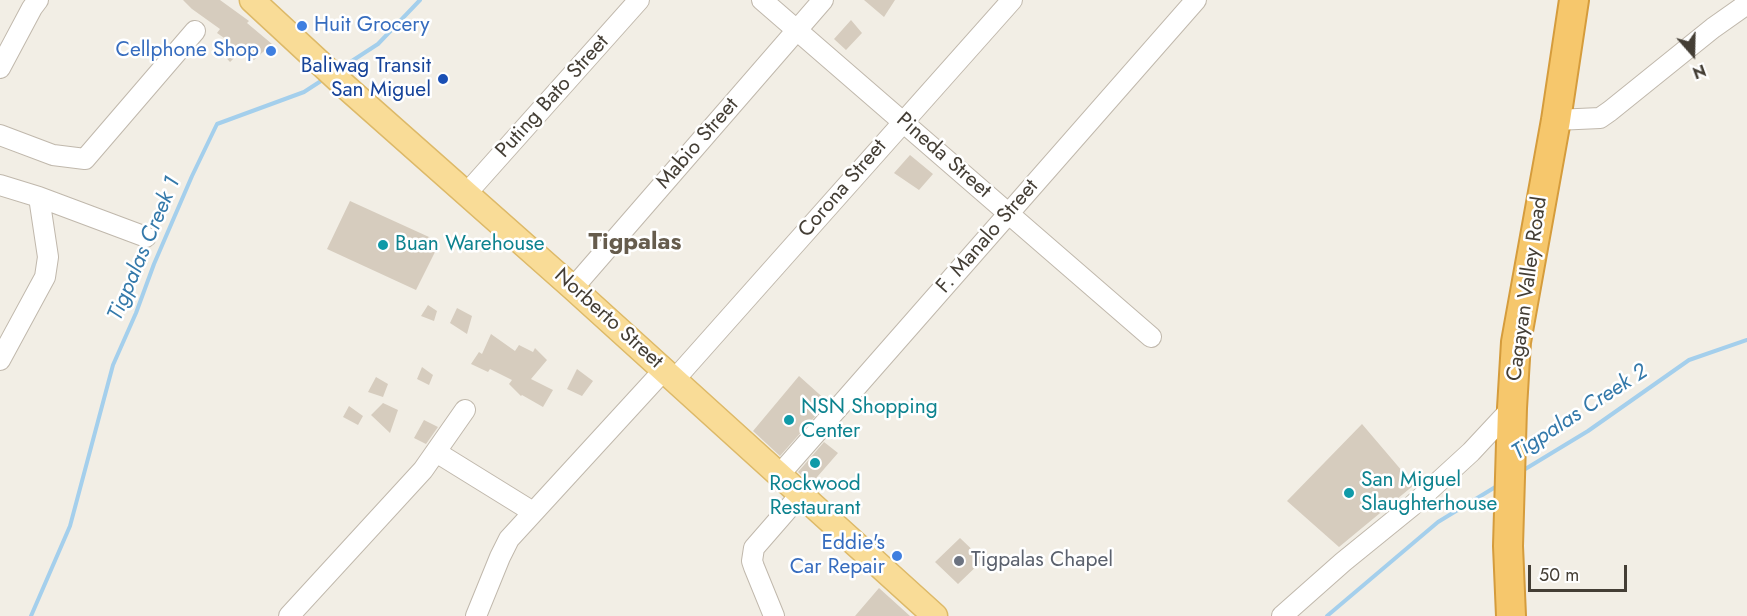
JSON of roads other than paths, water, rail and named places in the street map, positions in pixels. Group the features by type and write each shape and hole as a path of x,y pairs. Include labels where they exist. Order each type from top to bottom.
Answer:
{"highway":[{"name":"Cagayan Valley Road","path":"1511,616 1508,546 1516,342 1556,120 1574,0"}],"main road":[{"name":"Norberto Street","path":"252,0 936,616"}],"street":[{"path":"0,68 38,0"},
{"name":"Puting Bato Street","path":"466,194 639,0"},
{"name":"Pineda Street","path":"762,0 1151,337"},
{"name":"Mabio Street","path":"573,288 823,0"},
{"name":"Corona Street","path":"476,616 509,538 670,375 1012,0"},
{"name":"F. Manalo Street","path":"780,474 1196,0"},
{"path":"1556,120 1600,118 1713,28 1747,4"},
{"path":"0,135 53,155 85,159 195,31"},
{"path":"0,185 146,237"},
{"path":"0,360 45,277 48,257 39,197"},
{"path":"1282,616 1472,452 1512,408"},
{"path":"289,616 423,470 465,410"},
{"path":"435,452 533,512"},
{"path":"774,616 752,561 754,548 801,494"}],"waterway":[{"name":"Tigpalas Creek 1","path":"338,70 378,44 420,0"},
{"name":"Tigpalas Creek 1","path":"31,616 70,526 113,365 154,264 217,124 304,92 324,79"},
{"name":"Tigpalas Creek 2","path":"1522,471 1588,431 1689,360 1747,340"},
{"name":"Tigpalas Creek 2","path":"1327,616 1438,522 1497,486"}],"place":[{"name":"Huit Grocery","path":"302,26"},
{"name":"Cellphone Shop","path":"271,51"},
{"name":"Baliwag Transit San Miguel","path":"443,79"},
{"name":"Buan Warehouse","path":"383,245"},
{"name":"NSN Shopping Center","path":"789,420"},
{"name":"Rockwood Restaurant","path":"815,463"},
{"name":"San Miguel Slaughterhouse","path":"1349,493"},
{"name":"Eddie's Car Repair","path":"897,556"},
{"name":"Tigpalas Chapel","path":"959,561"}],"district":[{"name":"Tigpalas","path":"635,243"}]}
